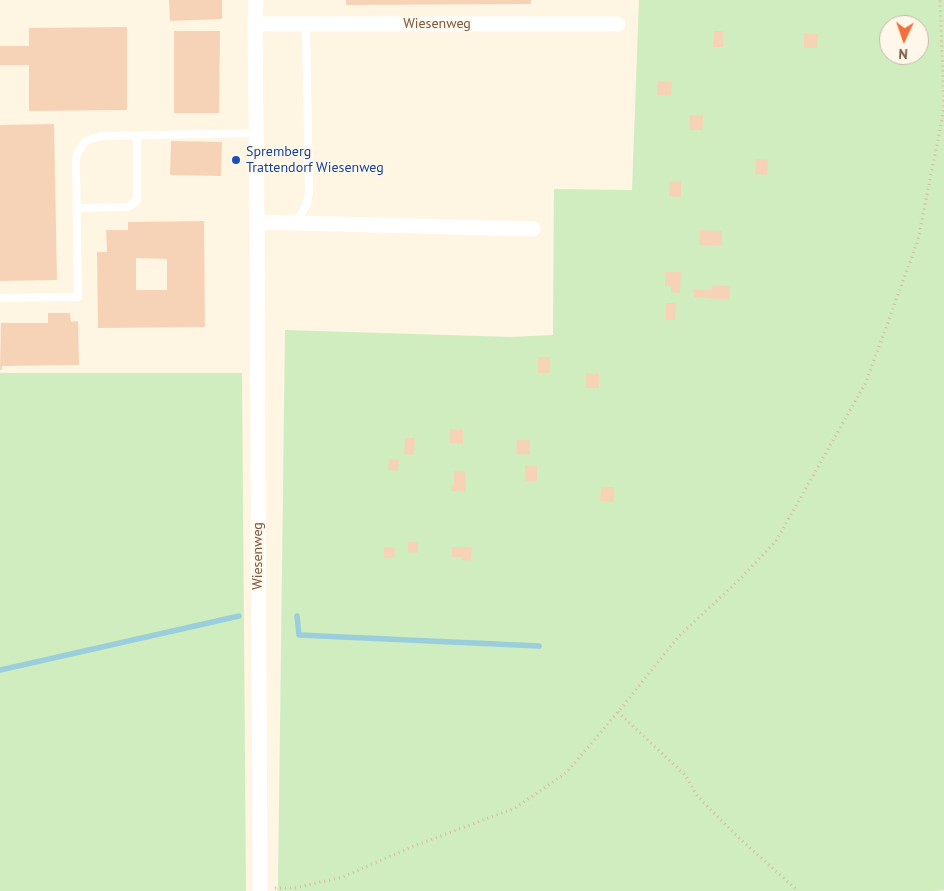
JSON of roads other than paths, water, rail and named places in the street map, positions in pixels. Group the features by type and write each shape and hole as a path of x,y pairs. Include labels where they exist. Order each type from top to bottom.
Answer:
{"street":[{"name":"Wiesenweg","path":"256,0 260,890"},
{"name":"Wiesenweg","path":"255,24 618,24"},
{"path":"257,222 533,229"}],"lane":[{"path":"296,223 307,204 309,192 306,24"},
{"path":"0,298 78,297 76,161 77,153 86,141 101,136 256,133"},
{"path":"76,208 128,207 137,200 137,135"}],"waterway":[{"path":"0,670 239,616"},
{"path":"297,616 299,635 539,646"}],"place":[{"name":"Spremberg Trattendorf Wiesenweg","path":"236,160"}]}
